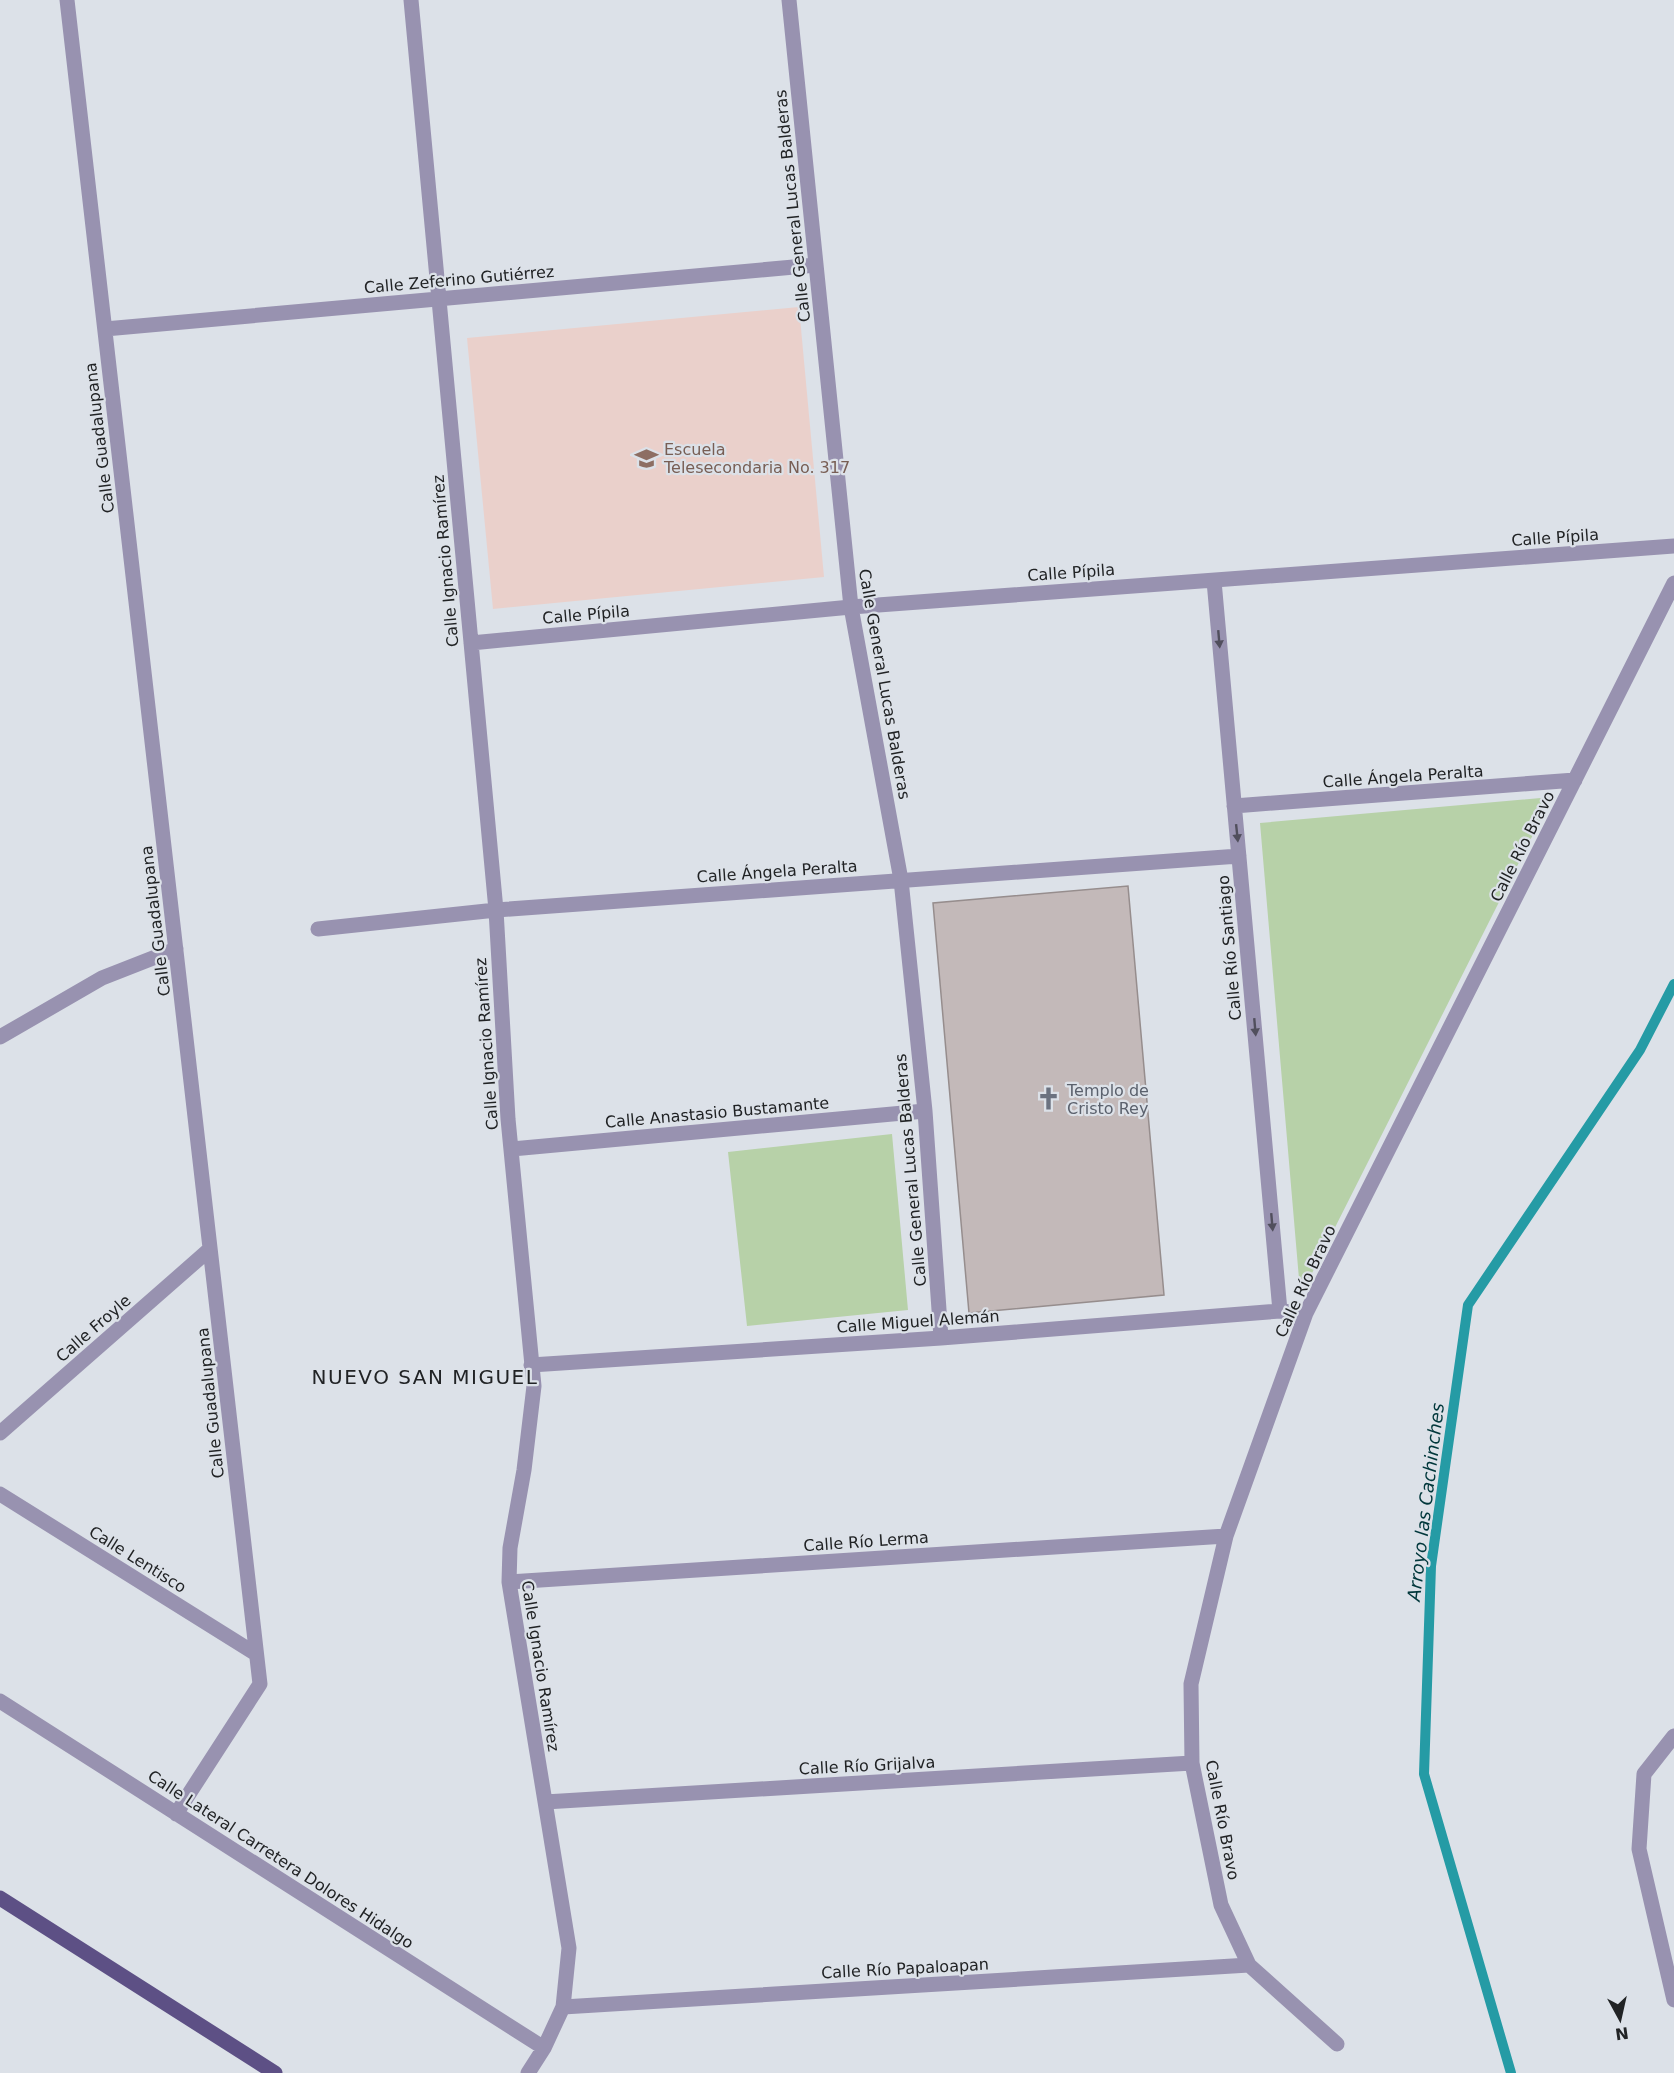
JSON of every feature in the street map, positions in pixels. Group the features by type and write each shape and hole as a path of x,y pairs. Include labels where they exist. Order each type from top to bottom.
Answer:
{"main road":[{"path":"0,1898 275,2073"}],"street":[{"name":"Calle Guadalupana","path":"67,0 260,1684 176,1814"},
{"name":"Calle Ignacio Ramírez","path":"411,0 495,910 512,1149 534,1386 524,1470 510,1548 509,1582 570,1948 563,2007 528,2073"},
{"name":"Calle General Lucas Balderas","path":"789,0 851,607 901,880 925,1111 941,1338"},
{"name":"Calle Zeferino Gutiérrez","path":"105,329 816,265"},
{"name":"Calle Pípila","path":"471,643 851,607 1674,546"},
{"name":"Calle Río Santiago","path":"1214,581 1280,1311"},
{"name":"Calle Río Bravo","path":"1337,2044 1249,1965 1221,1905 1192,1763 1191,1684 1226,1536 1306,1313 1674,583"},
{"name":"Calle Ángela Peralta","path":"1234,807 1575,780"},
{"name":"Calle Ángela Peralta","path":"318,929 495,910 1239,856"},
{"path":"0,1037 102,978 176,949"},
{"name":"Calle Anastasio Bustamante","path":"512,1149 925,1111"},
{"name":"Calle Froyle","path":"0,1433 210,1249"},
{"name":"Calle Miguel Alemán","path":"531,1365 941,1338 1280,1311 1306,1313"},
{"name":"Calle Lentisco","path":"0,1494 256,1654"},
{"name":"Calle Río Lerma","path":"509,1582 1226,1536"},
{"name":"Calle Lateral Carretera Dolores Hidalgo","path":"0,1701 543,2048"},
{"path":"1674,1736 1644,1774 1639,1849 1674,2000"},
{"name":"Calle Río Grijalva","path":"545,1802 1192,1763"},
{"name":"Calle Río Papaloapan","path":"563,2007 1249,1965"}],"shaded area":[{"name":"Escuela Telesecondaria No. 317","path":"799,307 824,577 493,609 467,338"}],"green space":[{"path":"1552,797 1308,1281 1299,1279 1260,823"},
{"path":"892,1134 908,1310 747,1326 728,1152"}],"building":[{"name":"Templo de Cristo Rey","path":"1128,886 1164,1295 969,1313 933,903"}],"waterway":[{"name":"Arroyo las Cachinches","path":"1511,2073 1424,1774 1431,1566 1468,1305 1640,1050 1674,984"}],"place":[{"name":"Escuela Telesecondaria No. 317","path":"646,458"},
{"name":"Templo de Cristo Rey","path":"1049,1099"}],"district":[{"name":"NUEVO SAN MIGUEL","path":"425,1377"}]}
